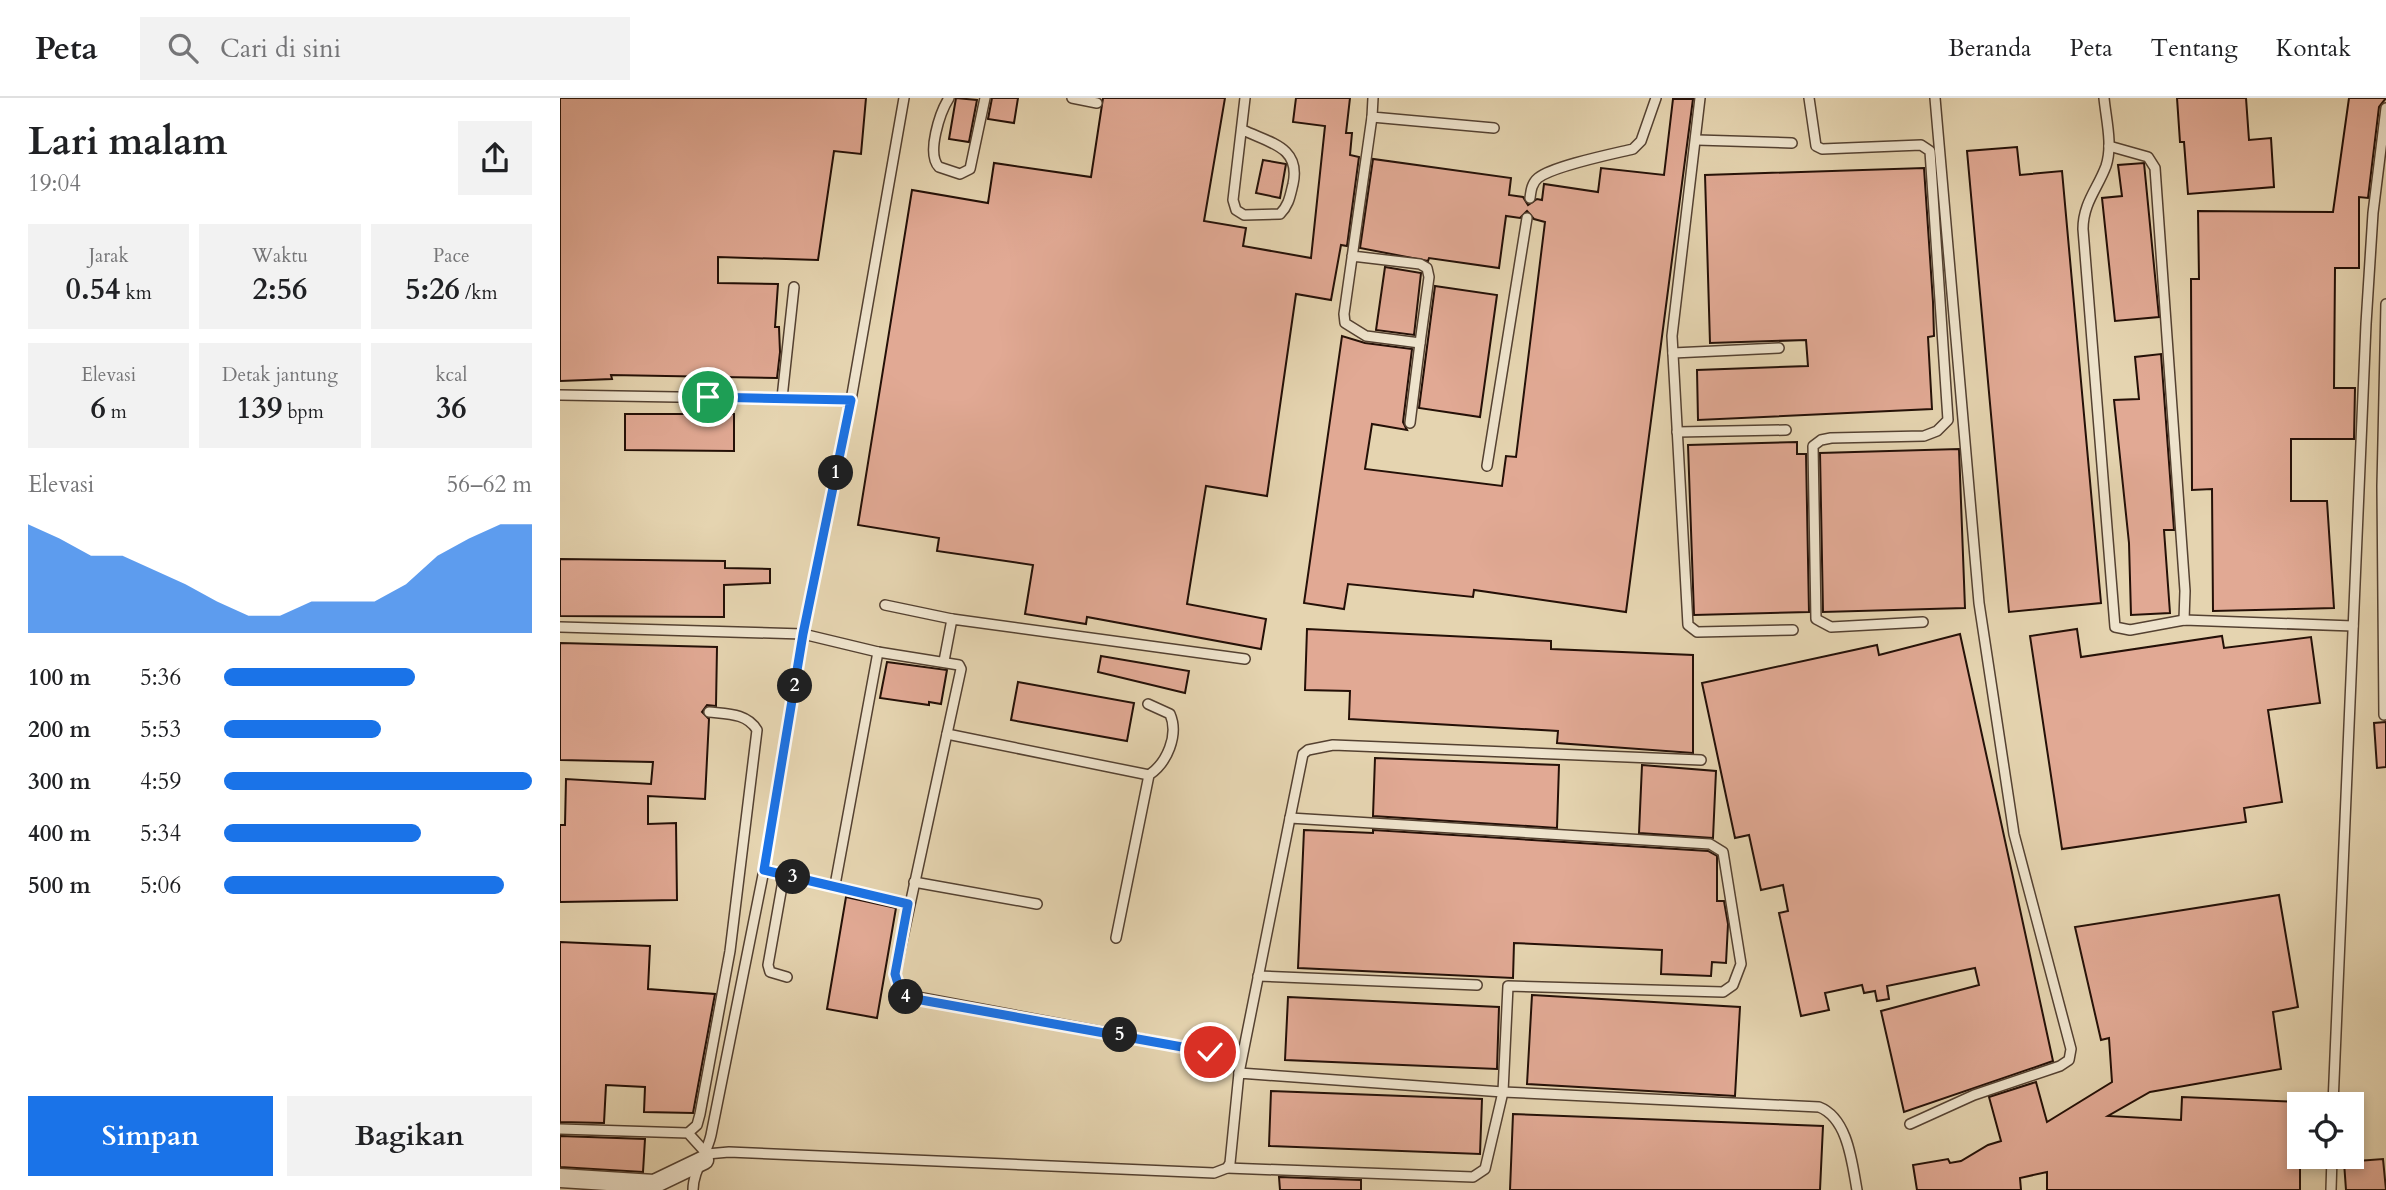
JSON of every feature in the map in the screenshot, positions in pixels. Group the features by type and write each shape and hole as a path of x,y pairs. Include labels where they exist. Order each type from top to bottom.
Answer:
{"street":[{"path":"560,1178 654,1184 705,1157"}],"lane":[{"path":"693,1190 693,1178 705,1157 764,870 803,634 851,400 904,98"},
{"path":"949,98 943,108 933,155 939,167 960,174 970,169 985,98"},
{"path":"1072,98 1097,103"},
{"path":"1242,130 1285,150 1294,159 1296,170 1288,206 1280,214 1244,215 1236,210 1233,200 1245,98"},
{"path":"1373,98 1345,323 1353,331 1366,336 1420,344"},
{"path":"1530,198 1532,186 1538,178 1551,171 1633,149 1641,141 1656,98"},
{"path":"1700,98 1672,336 1688,625 1697,632 1793,630"},
{"path":"1808,98 1816,146 1822,149 1921,145 1930,151 1948,419 1937,431 1924,436 1831,438 1821,440 1814,446 1816,619 1831,627 1923,622"},
{"path":"1910,1124 1974,1095 2060,1066 2068,1060 2071,1049 2014,834 1979,603 1935,98"},
{"path":"2104,98 2109,146 2106,165 2088,201 2083,229 2112,621 2115,627 2130,630 2184,620 2353,626"},
{"path":"2334,1092 2366,324 2373,213 2386,108"},
{"path":"1372,117 1494,128"},
{"path":"1697,140 1793,143"},
{"path":"2109,146 2148,157 2155,168 2185,591 2184,620"},
{"path":"1487,466 1527,219"},
{"path":"1352,256 1420,264 1427,268 1429,277 1410,423"},
{"path":"782,398 794,287"},
{"path":"2384,715 2386,304"},
{"path":"1673,353 1779,348"},
{"path":"560,395 851,400"},
{"path":"1677,432 1786,430"},
{"path":"885,605 952,619 1245,659"},
{"path":"944,661 952,619"},
{"path":"560,627 803,634 878,652 957,663 961,668 895,974 901,994 1210,1052"},
{"path":"835,886 878,652"},
{"path":"1116,938 1149,775 1165,762 1172,722 1170,714 1148,704"},
{"path":"560,1129 688,1133 697,1125 730,951 757,730 752,722 739,716 709,712"},
{"path":"947,734 1149,775"},
{"path":"1227,1168 1239,1073 1303,754 1308,750 1333,745 1701,760"},
{"path":"705,1157 729,1152 1214,1173 1227,1168 1474,1177 1485,1169 1503,1091 1508,986 1723,992 1733,985 1741,964 1723,852 1710,844 1290,818"},
{"path":"764,870 908,904"},
{"path":"784,875 768,965 770,972 787,977"},
{"path":"914,882 1037,904"},
{"path":"1258,975 1477,985"},
{"path":"1239,1073 1503,1091 1819,1107 1830,1111 1838,1120 1857,1190"},
{"path":"688,1133 705,1157"},
{"path":"2331,1190 2332,1169"}],"building":[{"path":"560,98 866,98 861,154 834,151 818,260 718,257 718,283 778,284 775,327 779,327 780,352 777,378 611,375 612,379 560,381"},
{"path":"956,98 977,100 969,142 949,139"},
{"path":"992,98 1018,98 1014,123 988,119"},
{"path":"1103,98 1225,98 1204,221 1246,228 1243,246 1311,258 1325,126 1293,122 1296,98 1350,98 1346,133 1352,133 1350,155 1359,157 1347,246 1341,245 1331,300 1296,294 1267,496 1206,486 1187,604 1266,619 1261,649 1087,617 1086,624 1025,614 1033,565 937,551 939,538 858,525 912,190 988,203 994,163 1091,177"},
{"path":"2177,98 2246,98 2249,140 2271,138 2274,187 2188,194"},
{"path":"2349,98 2386,98 2379,107 2368,198 2359,197 2359,268 2335,268 2334,388 2355,388 2354,439 2291,439 2291,501 2327,501 2334,608 2213,611 2212,489 2192,490 2191,279 2199,279 2198,211 2333,212"},
{"path":"1673,99 1693,99 1626,612 1474,590 1473,597 1348,584 1344,609 1304,603 1342,336 1365,343 1412,349 1403,422 1407,430 1372,424 1365,469 1502,486 1506,456 1516,457 1545,222 1534,219 1527,211 1520,218 1506,216 1499,268 1429,258 1428,261 1360,248 1373,159 1511,178 1509,195 1523,197 1528,205 1537,199 1542,200 1544,184 1598,192 1601,168 1664,175"},
{"path":"2017,147 2020,175 2062,171 2101,603 2009,612 1967,151"},
{"path":"1263,160 1286,164 1280,198 1256,193"},
{"path":"2144,163 2159,317 2115,321 2102,198 2122,196 2118,165"},
{"path":"1924,168 1933,302 1934,336 1928,337 1932,409 1698,420 1697,370 1808,366 1806,340 1710,343 1705,175"},
{"path":"1385,267 1421,273 1414,335 1376,330"},
{"path":"1435,286 1497,295 1480,417 1419,408"},
{"path":"2161,354 2174,530 2164,530 2170,613 2131,615 2129,543 2114,400 2139,399 2135,357"},
{"path":"625,414 734,414 734,451 625,450"},
{"path":"1797,442 1797,454 1806,454 1809,612 1694,615 1688,445"},
{"path":"1959,449 1965,608 1823,612 1820,453"},
{"path":"560,559 725,561 725,568 770,569 770,583 724,585 724,617 560,616"},
{"path":"1307,629 1551,641 1551,649 1693,655 1693,753 1557,743 1558,731 1349,719 1350,691 1305,690"},
{"path":"2077,629 2081,657 2222,636 2224,648 2311,637 2320,703 2268,710 2282,802 2244,808 2246,822 2062,849 2030,636"},
{"path":"1960,634 2053,1061 1904,1112 1881,1011 1979,985 1975,968 1887,986 1889,999 1877,1001 1875,991 1864,993 1862,985 1825,993 1829,1010 1801,1016 1779,913 1788,911 1783,885 1761,890 1749,835 1735,838 1702,683 1877,645 1879,655"},
{"path":"560,643 717,647 716,706 707,705 702,712 709,719 705,799 648,796 648,824 676,823 677,900 560,902 560,825 565,825 566,779 651,784 653,762 560,760"},
{"path":"1101,656 1189,671 1185,693 1098,672"},
{"path":"887,662 947,670 941,704 929,702 929,705 880,698"},
{"path":"1018,682 1134,703 1127,741 1011,720"},
{"path":"2386,722 2386,767 2377,768 2374,723"},
{"path":"1375,758 1559,765 1557,828 1373,816"},
{"path":"1642,765 1716,771 1713,838 1639,833"},
{"path":"1304,830 1373,833 1373,830 1708,851 1717,856 1717,901 1724,901 1728,924 1726,963 1712,962 1711,976 1661,974 1662,950 1514,943 1513,978 1298,968"},
{"path":"2279,895 2298,1007 2273,1012 2281,1069 2150,1092 2108,1116 2181,1120 2182,1097 2287,1101 2287,1169 2300,1169 2300,1190 2047,1190 2047,1172 2020,1178 2021,1190 1917,1190 1913,1165 1948,1159 1950,1163 1961,1161 1988,1145 2001,1141 1989,1097 2036,1082 2047,1122 2112,1082 2109,1038 2101,1040 2075,927"},
{"path":"846,897 896,908 877,1018 827,1009"},
{"path":"560,942 650,946 648,989 715,994 693,1113 644,1112 645,1087 606,1085 604,1123 560,1122"},
{"path":"1532,995 1740,1007 1735,1096 1527,1084"},
{"path":"1288,997 1499,1007 1497,1069 1285,1060"},
{"path":"1271,1091 1482,1099 1480,1154 1269,1146"},
{"path":"1513,1114 1823,1126 1820,1190 1510,1190"},
{"path":"560,1136 645,1139 643,1172 560,1167"},
{"path":"2383,1159 2386,1190 2346,1190 2344,1169 2364,1169 2364,1160"},
{"path":"1279,1177 1361,1180 1361,1190 1280,1190"}],"route":[{"path":"708,397 851,400 803,634 764,870 908,904 895,974 896,985 901,994 910,998 1210,1052"}]}
